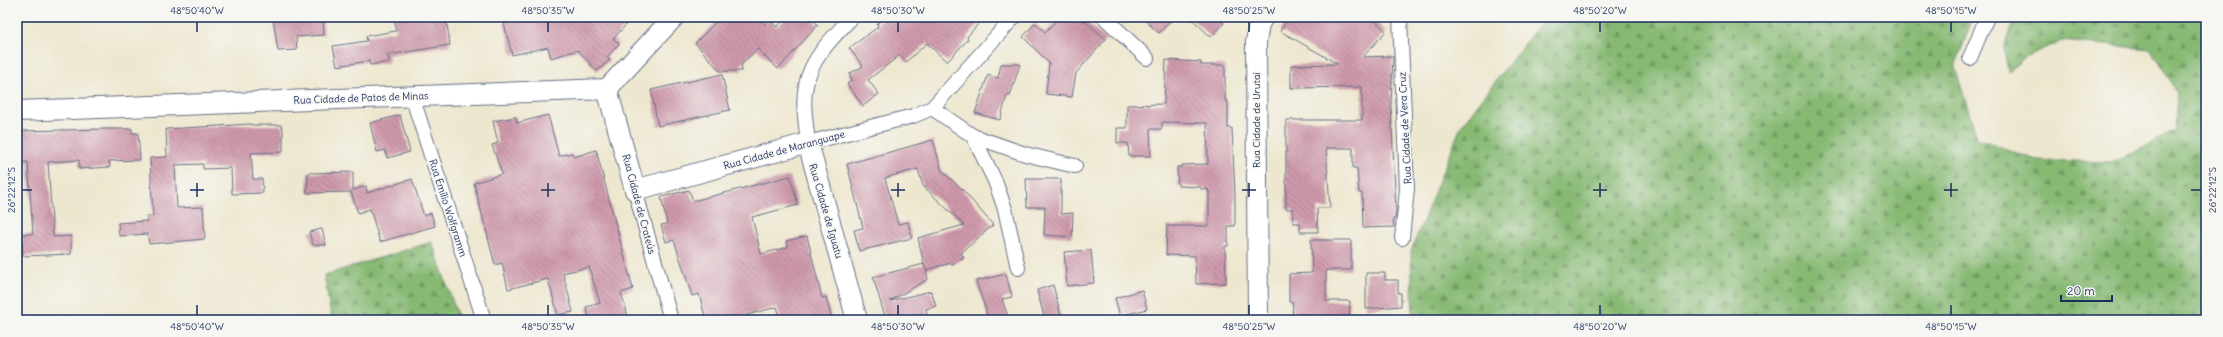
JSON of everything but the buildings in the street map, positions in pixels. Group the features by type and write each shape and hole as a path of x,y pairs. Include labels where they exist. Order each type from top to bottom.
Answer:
{"street":[{"path":"607,88 674,17"},
{"name":"Rua Cidade de Iguatu","path":"852,17 825,46 816,60 806,85 805,101 808,143 857,320"},
{"path":"1014,17 932,108 973,136 1007,149 1075,166"},
{"path":"1104,17 1147,58"},
{"name":"Rua Cidade de Urutaí","path":"1258,320 1256,42 1259,24 1263,17"},
{"name":"Rua Cidade de Vera Cruz","path":"1400,17 1407,190 1402,238"},
{"path":"1970,58 1987,17"},
{"name":"Rua Cidade de Patos de Minas","path":"17,111 607,88"},
{"name":"Rua Cidade de Crateús","path":"607,88 671,320"},
{"name":"Rua Emílio Wolfgramm","path":"412,96 484,320"},
{"name":"Rua Cidade de Maranguape","path":"635,190 913,116 932,108"},
{"path":"973,136 995,181 1005,209 1018,268"}],"green space":[{"path":"1545,17 1973,17 1955,67 1977,138 2036,160 2114,162 2175,131 2177,91 2150,49 2061,41 2025,57 2008,72 2004,48 2016,17 2206,17 2206,320 1413,320 1411,251 1461,126"},
{"path":"432,242 459,320 332,320 324,275"}]}
